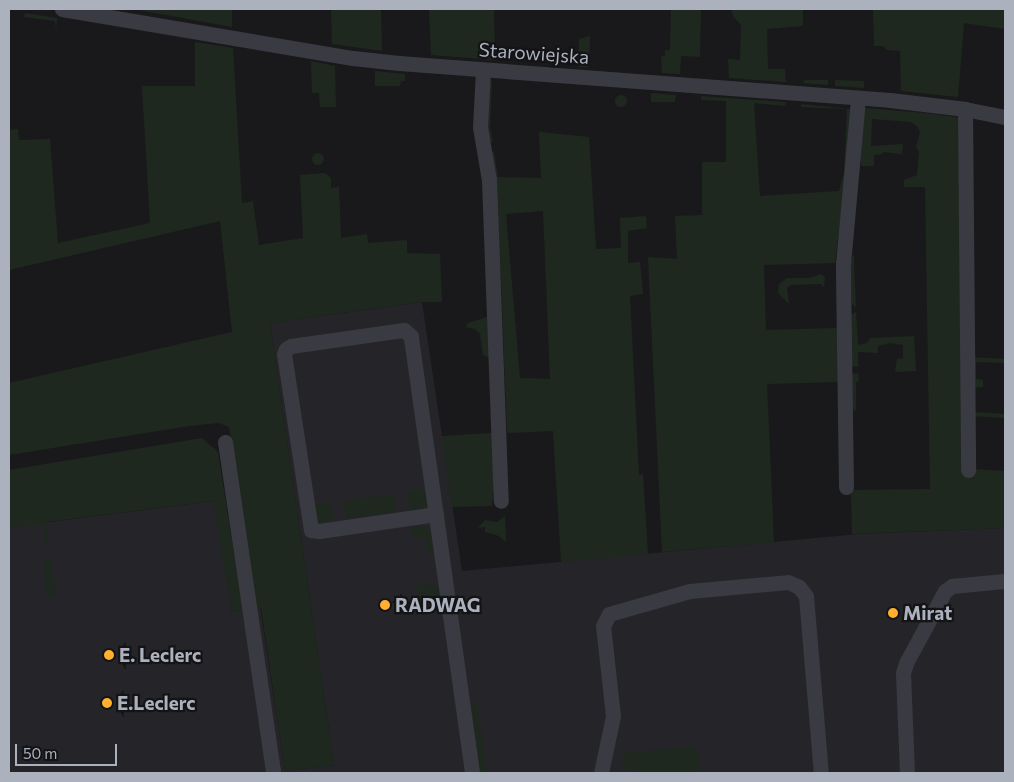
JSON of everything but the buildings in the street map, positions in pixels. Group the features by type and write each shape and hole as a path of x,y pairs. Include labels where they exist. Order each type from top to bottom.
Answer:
{"street":[{"name":"Starowiejska","path":"62,9 353,58 858,99 965,109 1005,117"},
{"path":"483,70 480,127 489,180 501,501"},
{"path":"846,487 843,264 858,99"},
{"path":"965,109 968,470"},
{"path":"436,514 319,532 311,530 284,354 286,349 294,346 400,330 410,333 436,514 472,773"},
{"path":"225,442 273,773"},
{"path":"907,773 903,673 906,663 945,591 952,586 1004,581"},
{"path":"601,773 614,716 603,626 609,614 690,591 788,582 799,587 806,596 821,773"}],"shaded area":[{"path":"232,9 232,27 139,10"},
{"path":"331,9 381,9 382,51 332,44"},
{"path":"429,9 494,9 495,60 431,55"},
{"path":"671,9 701,9 700,57 681,56 680,74 662,73 661,56 665,57 665,50 670,50"},
{"path":"731,9 803,9 803,26 767,29 768,69 785,69 786,82 729,78 728,59 740,60 741,25 733,16"},
{"path":"873,9 1005,9 1005,29 964,23 958,97 901,91 900,51 887,50 883,46 874,46"},
{"path":"25,13 57,18 56,30 55,21 24,17"},
{"path":"590,36 589,67 578,67 579,39"},
{"path":"195,42 233,48 242,203 253,201 259,245 303,238 300,175 325,173 331,178 331,188 339,187 341,238 367,234 368,243 407,240 407,253 440,254 442,302 421,302 270,323 334,765 285,771 261,608 256,608 229,427 219,423 189,426 9,455 9,383 232,332 220,221 9,270 9,130 18,129 19,140 50,139 58,243 150,223 142,86 195,86"},
{"path":"311,61 335,66 336,107 320,107 319,93 312,93"},
{"path":"375,71 405,74 405,81 401,81 400,86 375,86"},
{"path":"804,80 828,80 828,85 803,83"},
{"path":"835,80 864,81 864,88 835,86"},
{"path":"487,81 492,81 490,127 493,142 488,143"},
{"path":"651,93 676,95 675,102 651,102"},
{"path":"619,95 623,95 627,101 623,107 619,107 615,103 615,99"},
{"path":"701,96 786,102 785,106 754,103 760,196 839,191 844,173 847,109 801,107 801,104 850,109 844,191 835,263 764,265 766,330 836,328 839,333 841,382 767,384 774,542 662,552 648,257 677,259 675,216 702,215 702,162 726,162 726,101 701,100"},
{"path":"865,108 925,113 956,117 959,120 973,469 1005,471 1005,528 852,534 851,490 930,489 925,187 904,187 904,180 917,175 919,152 916,147 920,132 917,126 911,122 872,119 871,146 903,144 902,154 884,152 874,155 874,166 861,166 861,112"},
{"path":"539,132 589,137 596,249 621,248 620,218 646,216 647,228 628,231 628,263 640,262 643,294 630,296 639,475 643,474 648,554 561,562 553,431 507,433 501,279 489,152 494,151 498,177 541,178","holes":["543,211 550,379 520,378 506,214"]},
{"path":"320,153 323,154 323,164 316,165 313,164 312,157 313,154"},
{"path":"854,254 856,307 852,304 849,263"},
{"path":"821,274 825,277 824,287 821,284 791,285 787,288 789,304 778,293 779,284 787,278 809,278"},
{"path":"422,302 462,571 859,534 1005,528 1005,773 9,773 9,527 214,501 232,612 260,607 285,771 334,765 270,323"},
{"path":"856,312 858,345 867,343 870,338 914,336 916,371 895,372 897,359 903,358 903,345 890,343 878,346 878,353 858,352 858,367 850,366 851,315"},
{"path":"487,317 489,358 483,355 480,334 475,329 466,327 468,323"},
{"path":"971,357 1005,359 1005,363 976,362 976,379 983,380 983,387 971,388"},
{"path":"858,373 859,381 856,382 856,411 852,408 850,374"},
{"path":"971,412 1005,414 1005,418 971,416"},
{"path":"492,433 494,474 492,506 452,507 441,436"},
{"path":"202,438 218,452 243,610 232,612 213,501 46,522 49,546 46,543 43,524 9,528 9,470"},
{"path":"427,489 427,507 411,510 407,492"},
{"path":"394,494 395,513 347,518 343,501"},
{"path":"331,503 333,519 317,523 312,506"},
{"path":"505,516 506,542 499,536 485,532 485,527 478,528 485,520 497,522"},
{"path":"419,523 431,532 433,553 429,554 425,536 413,538 411,524"},
{"path":"51,558 56,595 47,596 44,571 46,562"},
{"path":"417,582 421,586 433,584 438,588 440,601 420,604"},
{"path":"477,703 487,773 479,773 470,704"},
{"path":"693,747 698,753 700,773 631,773 630,769 621,770 621,761 628,752"}],"place":[{"name":"RADWAG","path":"385,605"},
{"name":"Mirat","path":"893,613"},
{"name":"E. Leclerc","path":"109,655"},
{"name":"E.Leclerc","path":"107,703"}]}
